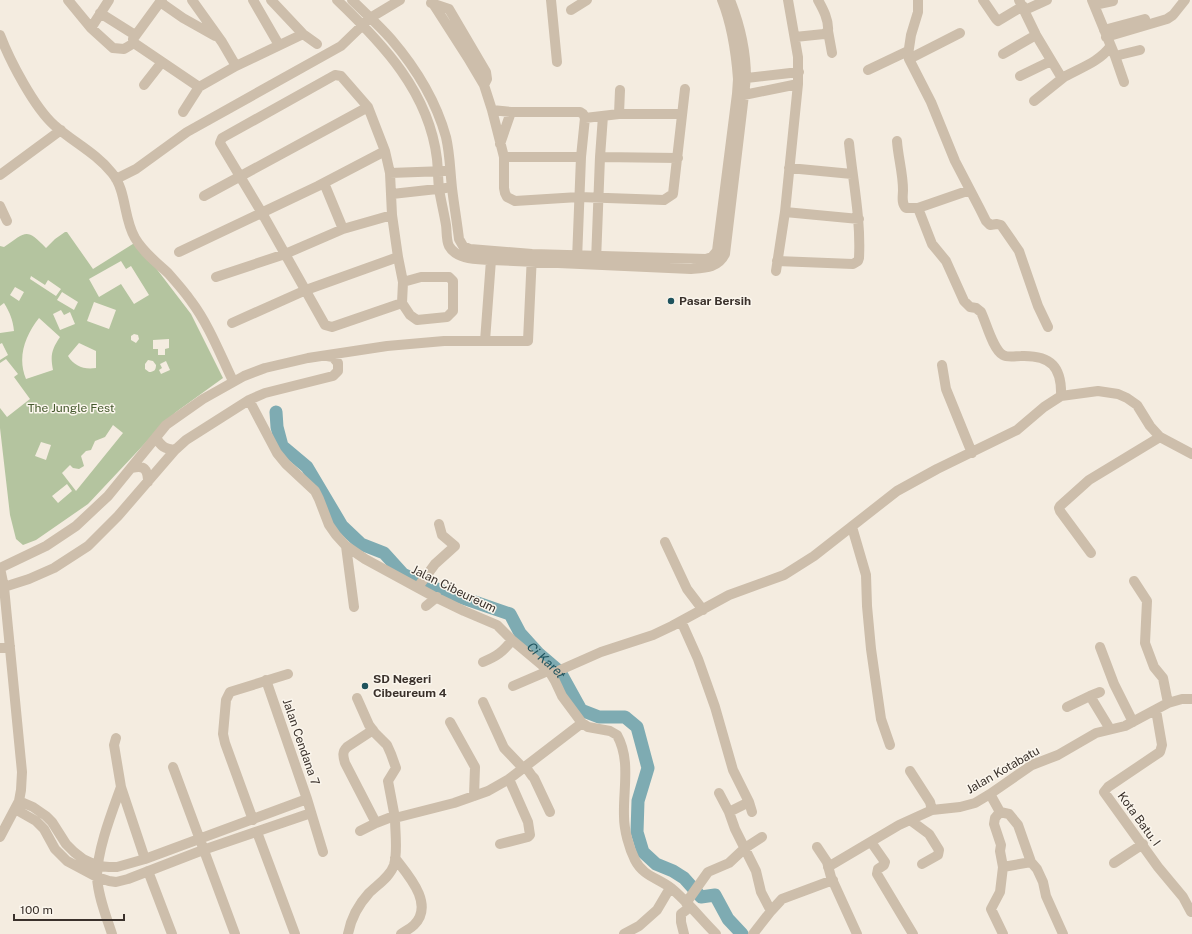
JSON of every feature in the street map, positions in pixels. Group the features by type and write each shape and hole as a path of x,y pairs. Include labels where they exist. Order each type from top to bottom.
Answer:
{"street":[{"path":"68,0 91,28 113,48 124,49 135,39 161,1 183,18 218,38"},
{"path":"91,28 109,0"},
{"path":"192,0 236,66"},
{"path":"253,0 279,45"},
{"path":"271,0 303,34 317,44"},
{"path":"337,0 391,39 427,91 446,136 459,239 463,246 470,249 531,258"},
{"path":"352,0 385,49 402,70 417,94 430,124 435,143 448,243 452,250 462,256 490,260 531,258 596,260 706,259 714,255 717,250 742,78 746,62 737,17 730,0"},
{"path":"116,179 136,169 187,132 341,46 366,21 400,0"},
{"path":"551,0 556,62"},
{"path":"571,10 586,0"},
{"path":"722,0 732,31 737,65 742,78"},
{"path":"788,0 795,37 799,72 785,212 777,266 856,263 859,258 859,219 849,144"},
{"path":"818,0 825,14 832,53"},
{"path":"918,0 918,12 913,29 909,55 931,102 953,157 988,224 1001,225 1019,251 1038,306 1048,327"},
{"path":"983,0 998,21 1023,5 1047,0"},
{"path":"1107,38 1167,19 1173,15 1185,0"},
{"path":"1113,1 1093,3 1124,82"},
{"path":"450,4 432,4 486,72 487,79 484,85 504,157 504,188 507,197 515,201 579,197 664,200 669,198 673,194 685,89"},
{"path":"442,18 450,4"},
{"path":"450,4 464,43"},
{"path":"1023,5 1036,35 1060,75 1064,77"},
{"path":"100,13 135,39 162,62 198,87"},
{"path":"1107,38 1167,13"},
{"path":"795,37 824,34 828,31"},
{"path":"868,70 909,55 960,33"},
{"path":"183,112 198,87 236,66 303,34"},
{"path":"0,35 13,64 45,116 61,130 99,158 113,174 123,199 129,226 134,236 140,246 168,273 192,302 205,322 233,381"},
{"path":"1003,54 1036,35"},
{"path":"1034,101 1064,77 1084,67 1102,55 1107,38"},
{"path":"1115,56 1140,50"},
{"path":"1020,76 1051,60"},
{"path":"144,85 162,62"},
{"path":"742,78 799,72"},
{"path":"402,303 332,327 326,326 262,213 220,143 222,138 335,75 341,76 368,107 385,151 390,173 392,215 403,282 402,303 410,315 417,320 447,317 451,314 454,308 453,281 449,277 421,277 403,282"},
{"path":"740,96 798,84"},
{"path":"619,114 620,90"},
{"path":"204,196 368,107"},
{"path":"492,110 512,112 580,112 583,114 577,259"},
{"path":"500,145 512,112"},
{"path":"584,118 619,114 682,114"},
{"path":"596,260 603,116"},
{"path":"0,175 61,130"},
{"path":"897,141 898,158 903,182 903,204 906,208 918,208 970,190"},
{"path":"179,252 324,184 385,151"},
{"path":"504,157 581,156"},
{"path":"600,157 678,158"},
{"path":"789,168 852,174"},
{"path":"390,173 451,170"},
{"path":"324,184 343,229"},
{"path":"392,194 452,188"},
{"path":"0,206 7,221"},
{"path":"918,208 932,244 946,261 964,301 970,307 976,308 981,312 997,350 1006,356 1031,356 1041,358 1053,364 1062,383 1061,396"},
{"path":"785,212 859,219"},
{"path":"216,277 285,254 343,229 392,215"},
{"path":"232,323 306,290 398,257"},
{"path":"0,837 17,805 21,790 22,772 5,647 4,587 0,568 46,546 76,526 108,496 132,468 156,436 176,417 233,381 264,368 308,358 387,346 444,341 528,341 531,258"},
{"path":"485,340 490,260"},
{"path":"338,365 349,352"},
{"path":"4,587 54,568 88,546 118,516 175,450 186,440 249,400 265,393 332,376 338,371 338,365 334,357 327,356"},
{"path":"942,365 946,389 972,453"},
{"path":"513,686 555,672 601,652 653,635 729,595 784,575 809,560 897,491 915,480 1017,430 1048,404 1061,396 1098,391 1118,394 1137,405 1150,426 1160,437 1187,453 1192,454"},
{"name":"Jalan Cibeureum","path":"249,400 277,453 286,464 315,491 329,525 346,546 365,559 420,583 437,597 464,611 494,623 501,628 512,640 555,672 562,696 582,724"},
{"path":"156,436 159,443 166,449 175,450"},
{"path":"1091,552 1060,511 1060,506 1089,480 1160,437"},
{"path":"132,468 144,468 148,474 148,482"},
{"path":"420,583 435,564 455,546 441,534 439,524"},
{"path":"852,527 866,575 867,606 880,719 890,745"},
{"path":"665,542 687,590 703,610"},
{"path":"346,546 354,607"},
{"path":"1134,581 1147,601 1145,643 1154,667 1163,678 1168,703"},
{"path":"426,606 437,597"},
{"path":"681,621 698,659 715,707 733,770 749,802 752,812"},
{"path":"483,662 497,656 512,640"},
{"path":"1100,647 1118,692 1133,722"},
{"path":"252,820 223,734 226,700 231,691 288,674"},
{"name":"Jalan Cendana 7","path":"266,680 307,799 323,852"},
{"path":"1067,707 1100,692"},
{"path":"1090,696 1110,729"},
{"path":"350,933 352,917 359,905 391,871 395,858 394,817 388,781 395,771 396,766 387,745 373,730 357,698"},
{"name":"Jalan Kotabatu","path":"828,867 910,820 932,810 960,807 975,803 1032,765 1058,755 1096,733 1125,726 1168,703 1182,699 1192,699"},
{"path":"482,702 504,748 534,778 550,812"},
{"name":"Kota Batu. I","path":"1156,710 1162,745 1160,752 1108,787 1104,792 1143,844 1158,867 1183,897 1191,912"},
{"path":"450,722 475,767 474,796"},
{"path":"360,831 376,823 394,817 454,803 488,791 510,779 582,724 592,728 613,732 618,737 623,750 626,795 624,820 633,855 637,864 646,874 670,888 716,934"},
{"path":"373,730 343,750 343,754 345,762 376,823"},
{"path":"116,738 114,745 121,787 145,859"},
{"path":"173,767 235,934"},
{"path":"910,771 928,798 932,810"},
{"path":"500,844 528,837 530,835 528,822 510,779"},
{"path":"112,934 100,896 97,877 102,847 121,787"},
{"path":"719,793 758,875 761,892 771,911"},
{"path":"990,794 1000,812 1009,814 1016,821 1031,862 1037,869 1043,882 1046,896 1063,934"},
{"path":"17,805 33,807 52,822 66,844 83,859 98,866 117,867 145,859 307,799"},
{"path":"729,812 749,802"},
{"path":"17,805 44,829 61,856 67,861 97,877 116,882 311,813"},
{"path":"1000,812 995,818 994,824 1001,845 1000,852 1003,867 1000,892 991,909 1002,934"},
{"path":"910,820 929,834 939,850 938,855 922,864"},
{"path":"44,829 52,822"},
{"path":"257,832 295,934"},
{"path":"684,934 680,922 681,914 708,872 728,864 745,848 762,837"},
{"path":"871,842 884,862 884,864 878,869 877,874 913,934"},
{"path":"1114,863 1143,844"},
{"path":"817,848 827,862 833,880 857,934"},
{"path":"395,858 414,884 420,895 421,902 421,911 417,921 413,926 401,934"},
{"path":"1003,867 1031,862"},
{"path":"148,871 172,934"},
{"path":"752,934 778,902 787,897 833,880"},
{"path":"624,934 639,926 657,910 670,888"}],"green space":[{"name":"The Jungle Fest","path":"67,232 93,269 136,242 191,314 223,378 176,412 165,422 88,504 36,540 23,545 16,539 10,515 0,428 0,408 7,417 30,399 14,377 18,374 6,359 0,363 0,360 8,355 2,343 0,344 0,333 14,331 10,313 4,303 0,306 0,246 4,247 26,234 30,234 46,248 55,239","holes":["121,261 126,269 131,266 149,295 134,304 121,284 99,297 89,279","31,276 45,285 48,280 61,289 56,296 30,279","15,287 24,292 19,301 10,295","62,292 78,302 74,310 57,300","94,302 116,310 109,329 87,321","61,310 64,315 70,312 75,324 60,330 53,314","39,318 60,337 52,352 53,370 26,379 22,363 22,355 26,339","134,334 138,335 139,339 136,343 131,340 131,336","169,339 169,348 165,349 165,355 158,355 158,349 153,349 153,340","79,343 96,351 96,368 83,368 73,362 68,356","148,360 153,361 156,365 156,368 152,372 145,369 145,364","166,361 170,370 161,374 159,370 162,368 160,364","113,425 123,433 76,491 62,473 70,465 73,468 79,469 84,466 81,456 86,451 91,450 95,441 105,437","41,442 51,445 46,460 35,456","67,484 72,491 58,503 52,496"]}],"waterway":[{"name":"Ci Karet","path":"276,412 277,427 282,446 307,467 342,526 361,544 384,553 403,574 428,586 510,614 520,633 539,654 560,672 581,710 599,717 625,717 637,727 648,768 638,801 637,832 643,852 656,864 673,871 684,878 701,897 715,895 728,919 742,934"}],"place":[{"name":"Pasar Bersih","path":"671,301"},
{"name":"SD Negeri Cibeureum 4","path":"365,686"}]}
